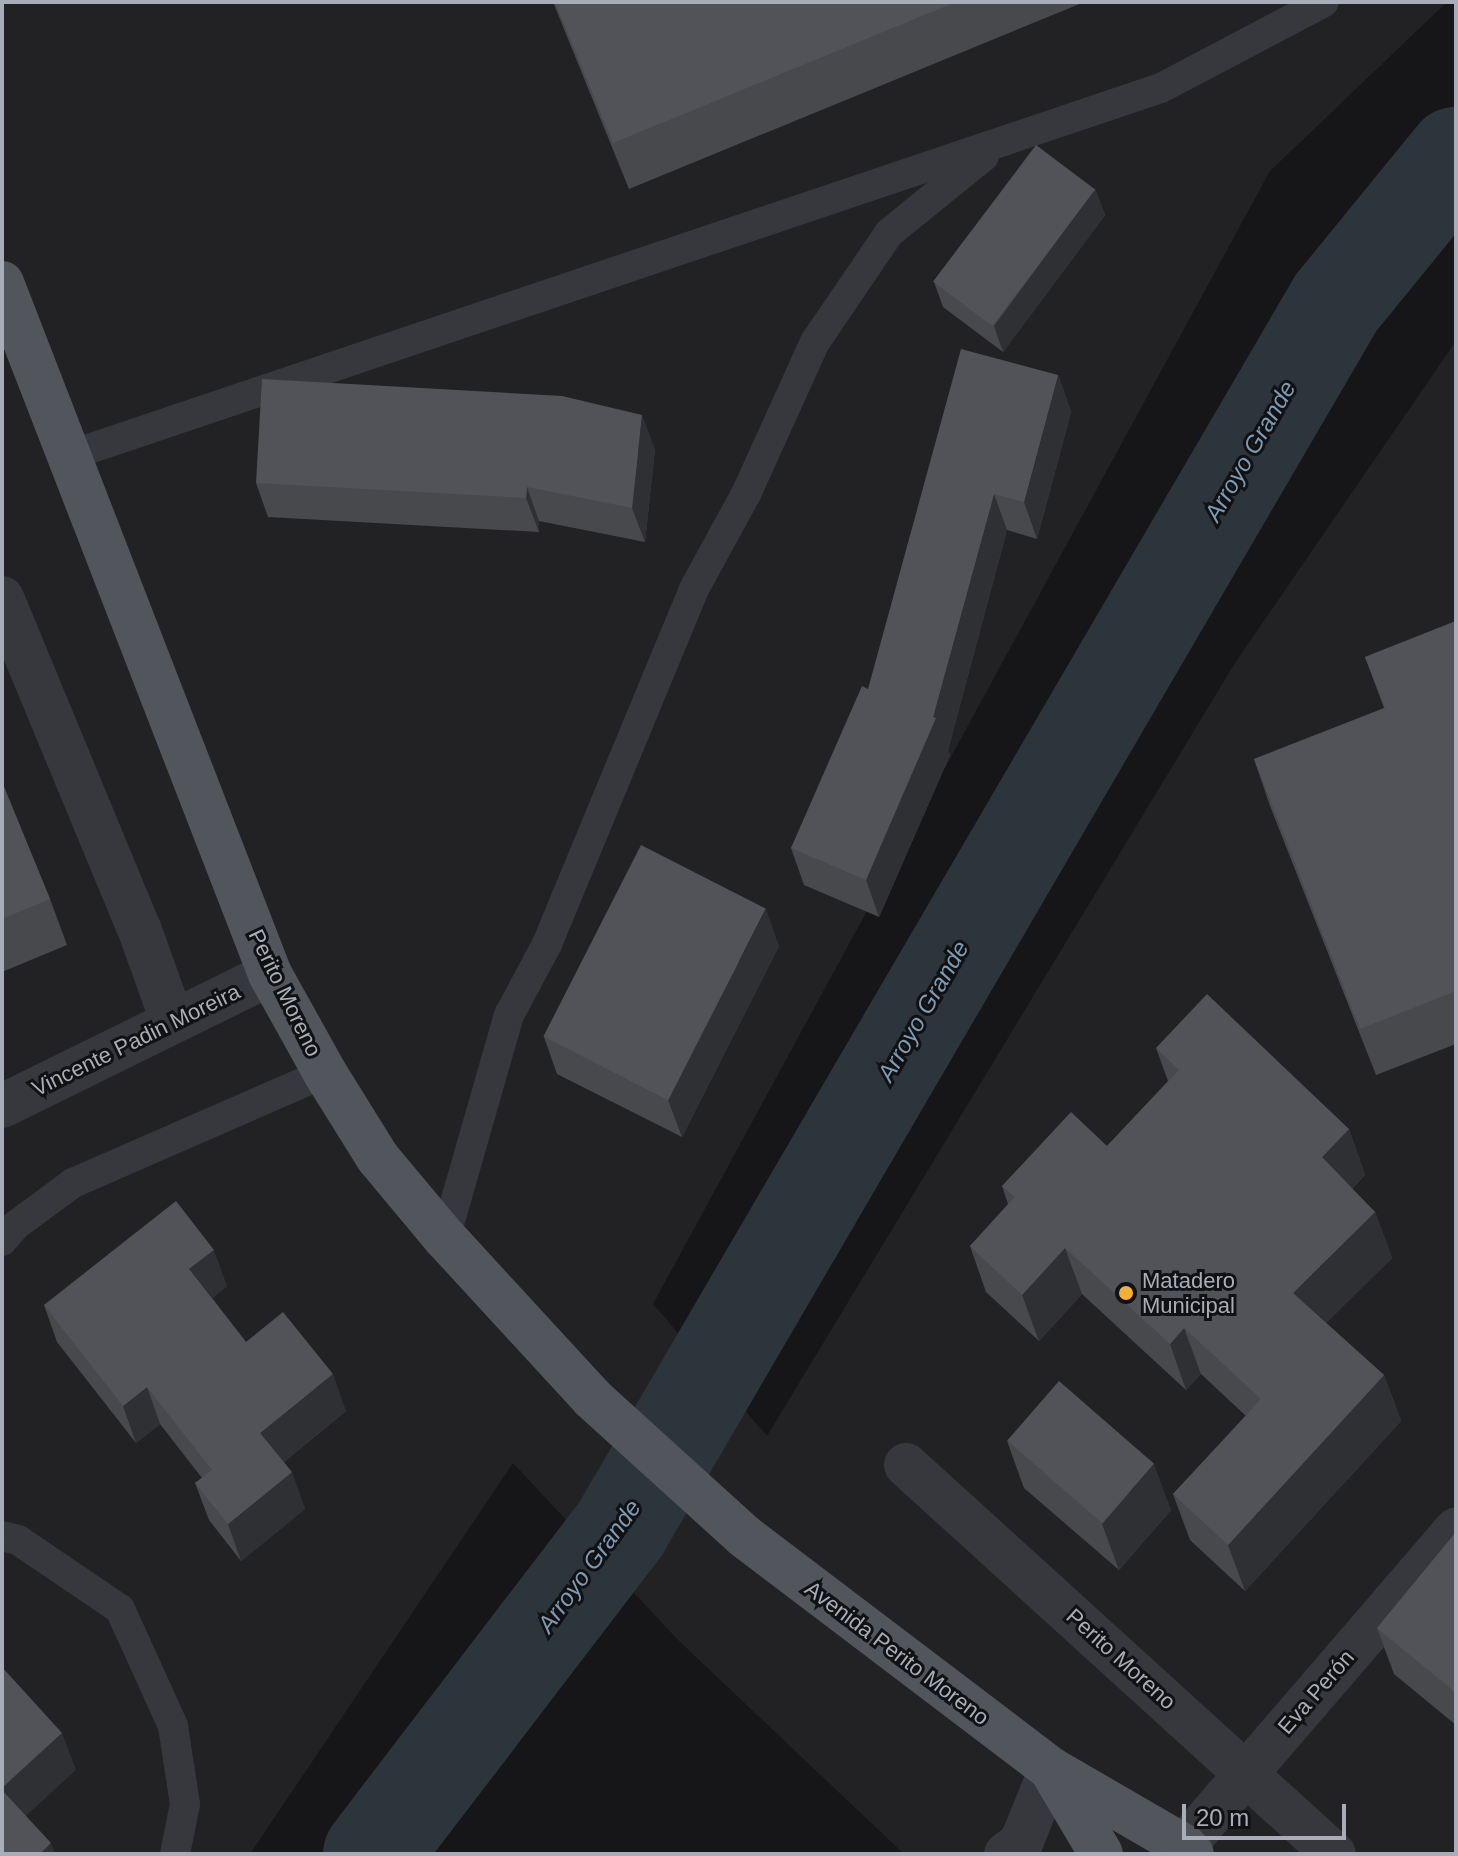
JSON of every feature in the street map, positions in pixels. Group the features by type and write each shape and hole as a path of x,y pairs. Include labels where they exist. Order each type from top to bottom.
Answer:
{"main road":[{"name":"Perito Moreno","path":"2,283 270,974 325,1073 378,1158 445,1238 592,1398 744,1536"},
{"name":"Avenida Perito Moreno","path":"744,1536 1051,1769 1184,1851"},
{"name":"Avenida Perito Moreno","path":"1051,1769 1101,1854"}],"street":[{"path":"2,598 139,928 172,1020"},
{"name":"Vincente Padin Moreira","path":"2,1106 270,974"},
{"name":"Perito Moreno","path":"906,1465 1334,1854"},
{"name":"Eva Perón","path":"1184,1851 1246,1773 1456,1530"},
{"path":"1006,1854 1021,1843 1051,1769"}],"lane":[{"path":"68,456 1161,88 1324,2"},
{"path":"445,1238 509,1015 547,944 695,587 746,494 815,342 889,233 1000,143"},
{"path":"2,1241 16,1225 73,1183 325,1073"},
{"path":"2,1536 18,1540 120,1609 173,1726 185,1804 175,1854"}],"shaded area":[{"path":"2,2 1447,2 1270,171 653,1304 767,1436 1235,663 1456,341 1456,1854 904,1854 677,1639 513,1463 250,1854 2,1854"}],"building":[{"path":"555,2 956,2 613,143"},
{"path":"1036,145 1095,190 992,326 933,282"},
{"path":"961,349 1058,375 1024,502 994,494 933,717 936,718 866,880 791,848 862,686 868,689"},
{"path":"262,379 562,396 642,415 632,508 527,487 526,498 256,483"},
{"path":"1456,621 1456,991 1360,1029 1254,759 1385,708 1365,657"},
{"path":"2,782 50,899 2,919"},
{"path":"641,845 766,909 668,1100 543,1037"},
{"path":"1207,994 1349,1129 1322,1157 1375,1212 1293,1293 1384,1375 1228,1545 1173,1494 1261,1399 1184,1328 1170,1344 1065,1248 1022,1295 970,1246 1015,1197 1002,1186 1071,1112 1107,1146 1179,1070 1156,1048"},
{"path":"176,1201 214,1250 189,1269 246,1342 283,1312 333,1374 260,1433 292,1472 228,1524 195,1483 212,1470 147,1387 123,1406 44,1305"},
{"path":"1059,1381 1154,1464 1102,1523 1007,1441"},
{"path":"1456,1532 1456,1693 1377,1628"},
{"path":"2,1667 62,1733 2,1788"},
{"path":"2,1790 51,1843 40,1854 2,1854"}],"waterway":[{"name":"Arroyo Grande","path":"372,1854 621,1528 1336,303 1456,156"}],"place":[{"name":"Matadero Municipal","path":"1126,1293"}]}
